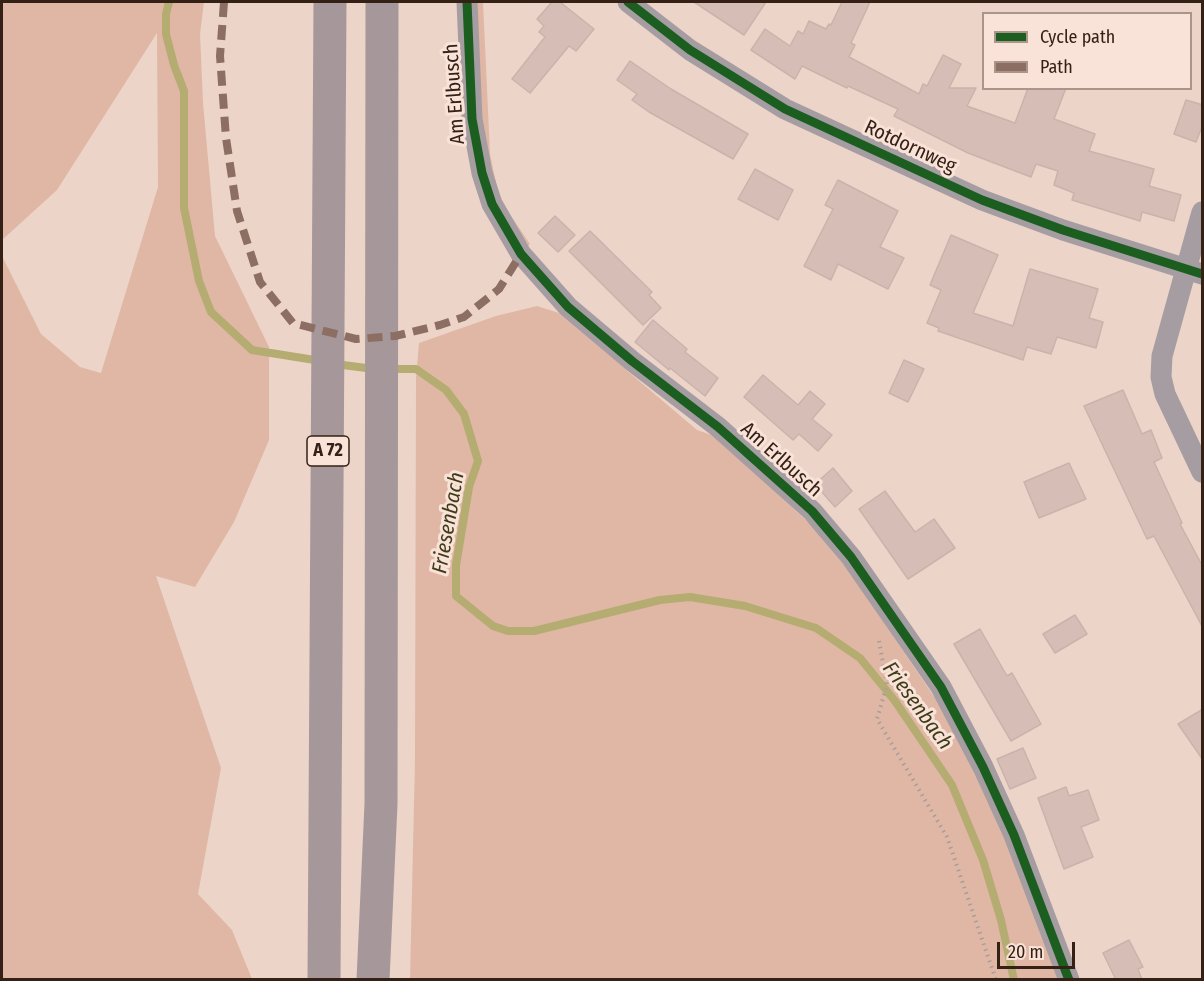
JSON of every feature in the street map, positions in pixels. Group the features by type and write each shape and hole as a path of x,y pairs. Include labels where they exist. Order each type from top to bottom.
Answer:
{"highway":[{"name":"A 72","path":"324,980 330,2"},
{"path":"373,980 381,804 382,2"}],"street":[{"name":"Am Erlbusch","path":"467,2 472,119 482,173 492,204 521,254 568,307 632,361 718,427 812,511 851,557 941,687 983,767 1014,835 1069,980"},
{"name":"Rotdornweg","path":"628,2 690,50 785,109 982,200 1063,230 1194,271"},
{"path":"1203,212 1194,271 1162,356 1161,377 1165,394 1203,472"}],"path":[{"path":"887,685 877,719 947,837 996,980"}],"shaded area":[{"path":"2,2 204,2 200,34 203,103 215,236 269,347 269,440 234,522 195,587 156,576 221,768 198,894 232,930 252,979 2,979 2,256 41,334 80,367 101,373 158,187 157,33 57,190 2,240"},
{"path":"470,2 483,2 490,154 498,192 530,244 525,249 483,170"},
{"path":"537,306 559,313 697,430 717,437 814,528 848,570 937,701 997,812 1064,979 410,980 415,759 416,378 419,343 496,316"}],"building":[{"path":"552,2 560,2 594,29 576,51 569,46 530,93 512,79 545,37 539,32 544,26 537,19"},
{"path":"694,2 766,2 744,35"},
{"path":"842,2 870,2 851,43 855,45 849,57 919,94 923,84 927,86 943,55 961,64 949,88 976,88 967,106 1015,123 1027,90 1065,90 1054,119 1095,134 1089,151 1154,169 1149,186 1181,195 1174,221 1142,212 1140,221 1072,200 1074,193 1054,185 1058,171 1036,164 1031,177 968,153 894,116 898,109 802,66 795,79 751,50 765,29 790,46 798,31 803,34 809,21 826,29 829,24 831,25"},
{"path":"630,61 671,89 748,134 733,159 632,100 637,94 617,80"},
{"path":"1186,100 1203,105 1203,124 1196,142 1174,134"},
{"path":"755,169 793,190 778,220 738,199"},
{"path":"838,180 898,211 880,247 904,258 888,289 838,264 831,280 804,266 833,209 825,205"},
{"path":"555,216 575,235 558,252 538,233"},
{"path":"590,231 652,292 649,295 661,308 643,325 569,251"},
{"path":"951,235 998,255 973,313 1013,326 1030,269 1098,289 1089,318 1103,322 1096,348 1057,337 1051,354 1027,347 1023,360 938,331 939,328 927,323 941,290 930,285"},
{"path":"653,320 687,349 685,352 718,378 705,396 635,342"},
{"path":"904,360 924,369 908,402 889,393"},
{"path":"763,375 798,405 810,391 825,404 812,419 832,435 818,451 799,434 793,440 744,397"},
{"path":"1123,390 1142,434 1151,430 1162,458 1154,462 1182,523 1180,524 1203,567 1203,628 1154,536 1147,539 1084,406"},
{"path":"1069,463 1086,499 1039,518 1024,482"},
{"path":"833,468 852,491 835,507 815,484"},
{"path":"885,491 915,532 934,519 955,548 908,579 859,509"},
{"path":"1075,615 1087,634 1055,653 1043,634"},
{"path":"980,629 1007,676 1012,673 1041,724 1011,741 954,644"},
{"path":"1203,709 1203,760 1178,724"},
{"path":"1023,748 1036,778 1010,789 997,759"},
{"path":"1066,787 1069,796 1088,790 1099,820 1081,827 1093,857 1064,869 1038,798"},
{"path":"1129,940 1143,967 1138,969 1142,980 1116,980 1103,953"}],"waterway":[{"name":"Friesenbach","path":"169,2 166,14 166,34 184,91 184,208 199,281 211,312 252,350 321,361"},
{"name":"Friesenbach","path":"335,364 374,369"},
{"name":"Friesenbach","path":"389,369 416,369 446,390 464,414 478,461 469,487 456,565 456,596 493,626 508,631 534,631 660,600 690,597 745,606 816,628 860,658 895,701 952,785 983,860 1001,920 1014,980"}],"marked path":[{"path":"224,2 220,56 226,138 237,211 260,282 293,323 356,339 395,336 440,325 464,317 499,289 521,254"}],"cycle path":[{"path":"467,2 472,119 482,173 492,204 521,254 568,307 632,361 718,427 812,511 851,557 941,687 983,767 1014,835 1069,980"},
{"path":"628,2 690,50 785,109 982,200 1063,230 1202,274"}]}
